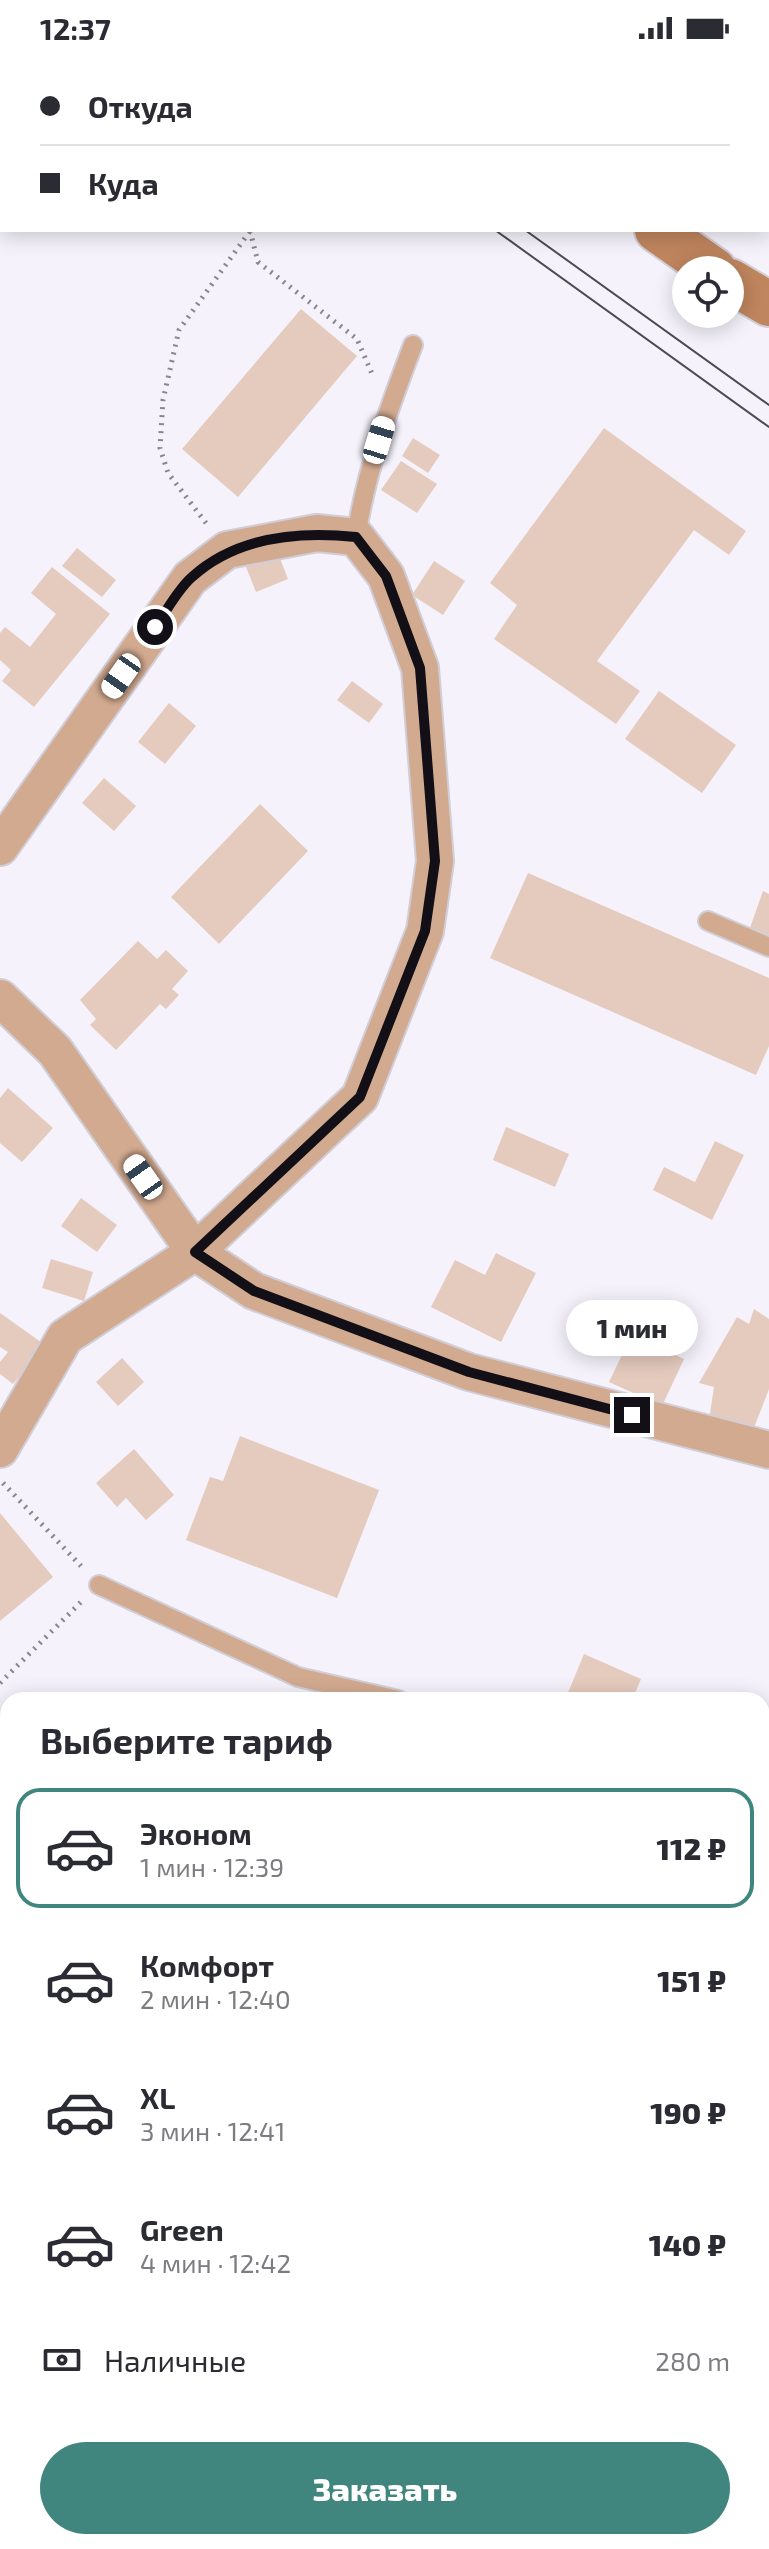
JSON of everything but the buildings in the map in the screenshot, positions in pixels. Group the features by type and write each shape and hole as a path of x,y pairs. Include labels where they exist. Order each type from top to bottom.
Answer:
{"main road":[{"path":"660,232 694,256"},
{"path":"744,289 769,304"}],"street":[{"path":"0,847 190,578 227,550 317,533 356,537 386,576 420,668 435,861 425,931 360,1097 195,1252 65,1337 0,1449"},
{"path":"0,998 55,1051 195,1252 254,1291 469,1372 769,1450"}],"lane":[{"path":"356,537 362,499 388,411 413,345"},
{"path":"708,921 769,947"},
{"path":"99,1585 298,1677 363,1692"}],"path":[{"path":"227,550 168,473 160,448 163,400 179,330 249,232"},
{"path":"250,232 258,262 357,339 388,411"},
{"path":"0,1480 99,1585 0,1683"}],"tram line":[{"path":"498,232 769,427"},
{"path":"528,232 769,405"}],"route":[{"path":"155,627 190,578 227,550 317,533 356,537 386,576 420,668 435,861 425,931 360,1097 195,1252 254,1291 469,1372 632,1415"}]}
